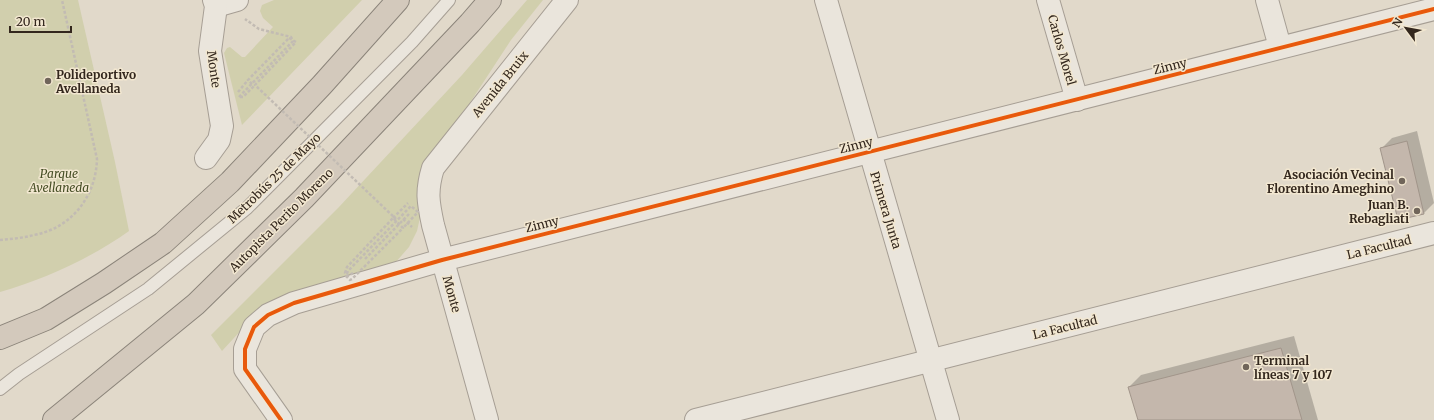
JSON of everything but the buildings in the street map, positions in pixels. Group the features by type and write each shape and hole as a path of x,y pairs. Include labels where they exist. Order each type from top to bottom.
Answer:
{"highway":[{"path":"0,338 46,319 104,283 163,243 230,182 322,85 398,0"},
{"name":"Autopista Perito Moreno","path":"54,420 196,304 304,198 465,29 490,0"}],"street":[{"name":"Avenida Bruix","path":"433,168 567,0"},
{"name":"Primera Junta","path":"826,0 948,420"},
{"name":"Carlos Morel","path":"1048,0 1077,100"},
{"path":"1267,0 1280,47"},
{"name":"Monte","path":"206,158 219,140 222,126 210,51 215,3"},
{"path":"215,3 239,7"},
{"name":"Zinny","path":"281,420 245,369 245,349 248,337 254,327 268,315 284,307 442,260 1434,9"},
{"name":"Monte","path":"433,168 427,198 442,260 487,420"},
{"name":"La Facultad","path":"696,420 1434,233"}],"lane":[{"name":"Metrobús 25 de Mayo","path":"0,389 19,374 148,289 246,208 412,42 449,0"},
{"name":"Metrobús 25 de Mayo","path":"0,383 19,374"}],"path":[{"path":"0,240 35,235 66,222 83,205 95,180 97,159 62,0"},
{"path":"239,7 246,22 259,30 291,37 293,40 253,84 243,97 239,95 238,91 289,38 295,40 296,42 253,84"},
{"path":"248,80 397,220"},
{"path":"403,219 353,273 348,276 345,273 347,267 409,202 415,208"},
{"path":"411,206 418,212 354,278 350,280 346,276 348,271 397,220 411,206"},
{"path":"393,218 403,228"}],"green space":[{"name":"Polideportivo Avellaneda","path":"0,0 78,0 115,162 129,231 99,250 67,267 34,281 0,292"},
{"path":"274,0 362,0 242,125 224,53 227,48 230,47 242,57 245,57 273,27 263,18 260,11 262,5"},
{"path":"527,0 543,0 511,40 441,147 417,231 409,247 395,263 256,314 222,351 211,335 339,207 462,75"}],"cycle path":[{"path":"281,420 245,369 245,349 254,327 268,315 294,303 442,260 1434,9"}],"place":[{"name":"Polideportivo Avellaneda","path":"48,81"},
{"name":"Asociación Vecinal Florentino Ameghino","path":"1402,181"},
{"name":"Juan B. Rebagliati","path":"1417,211"},
{"name":"Terminal líneas 7 y 107","path":"1246,367"}],"park label":[{"name":"Parque Avellaneda","path":"59,180"}]}
